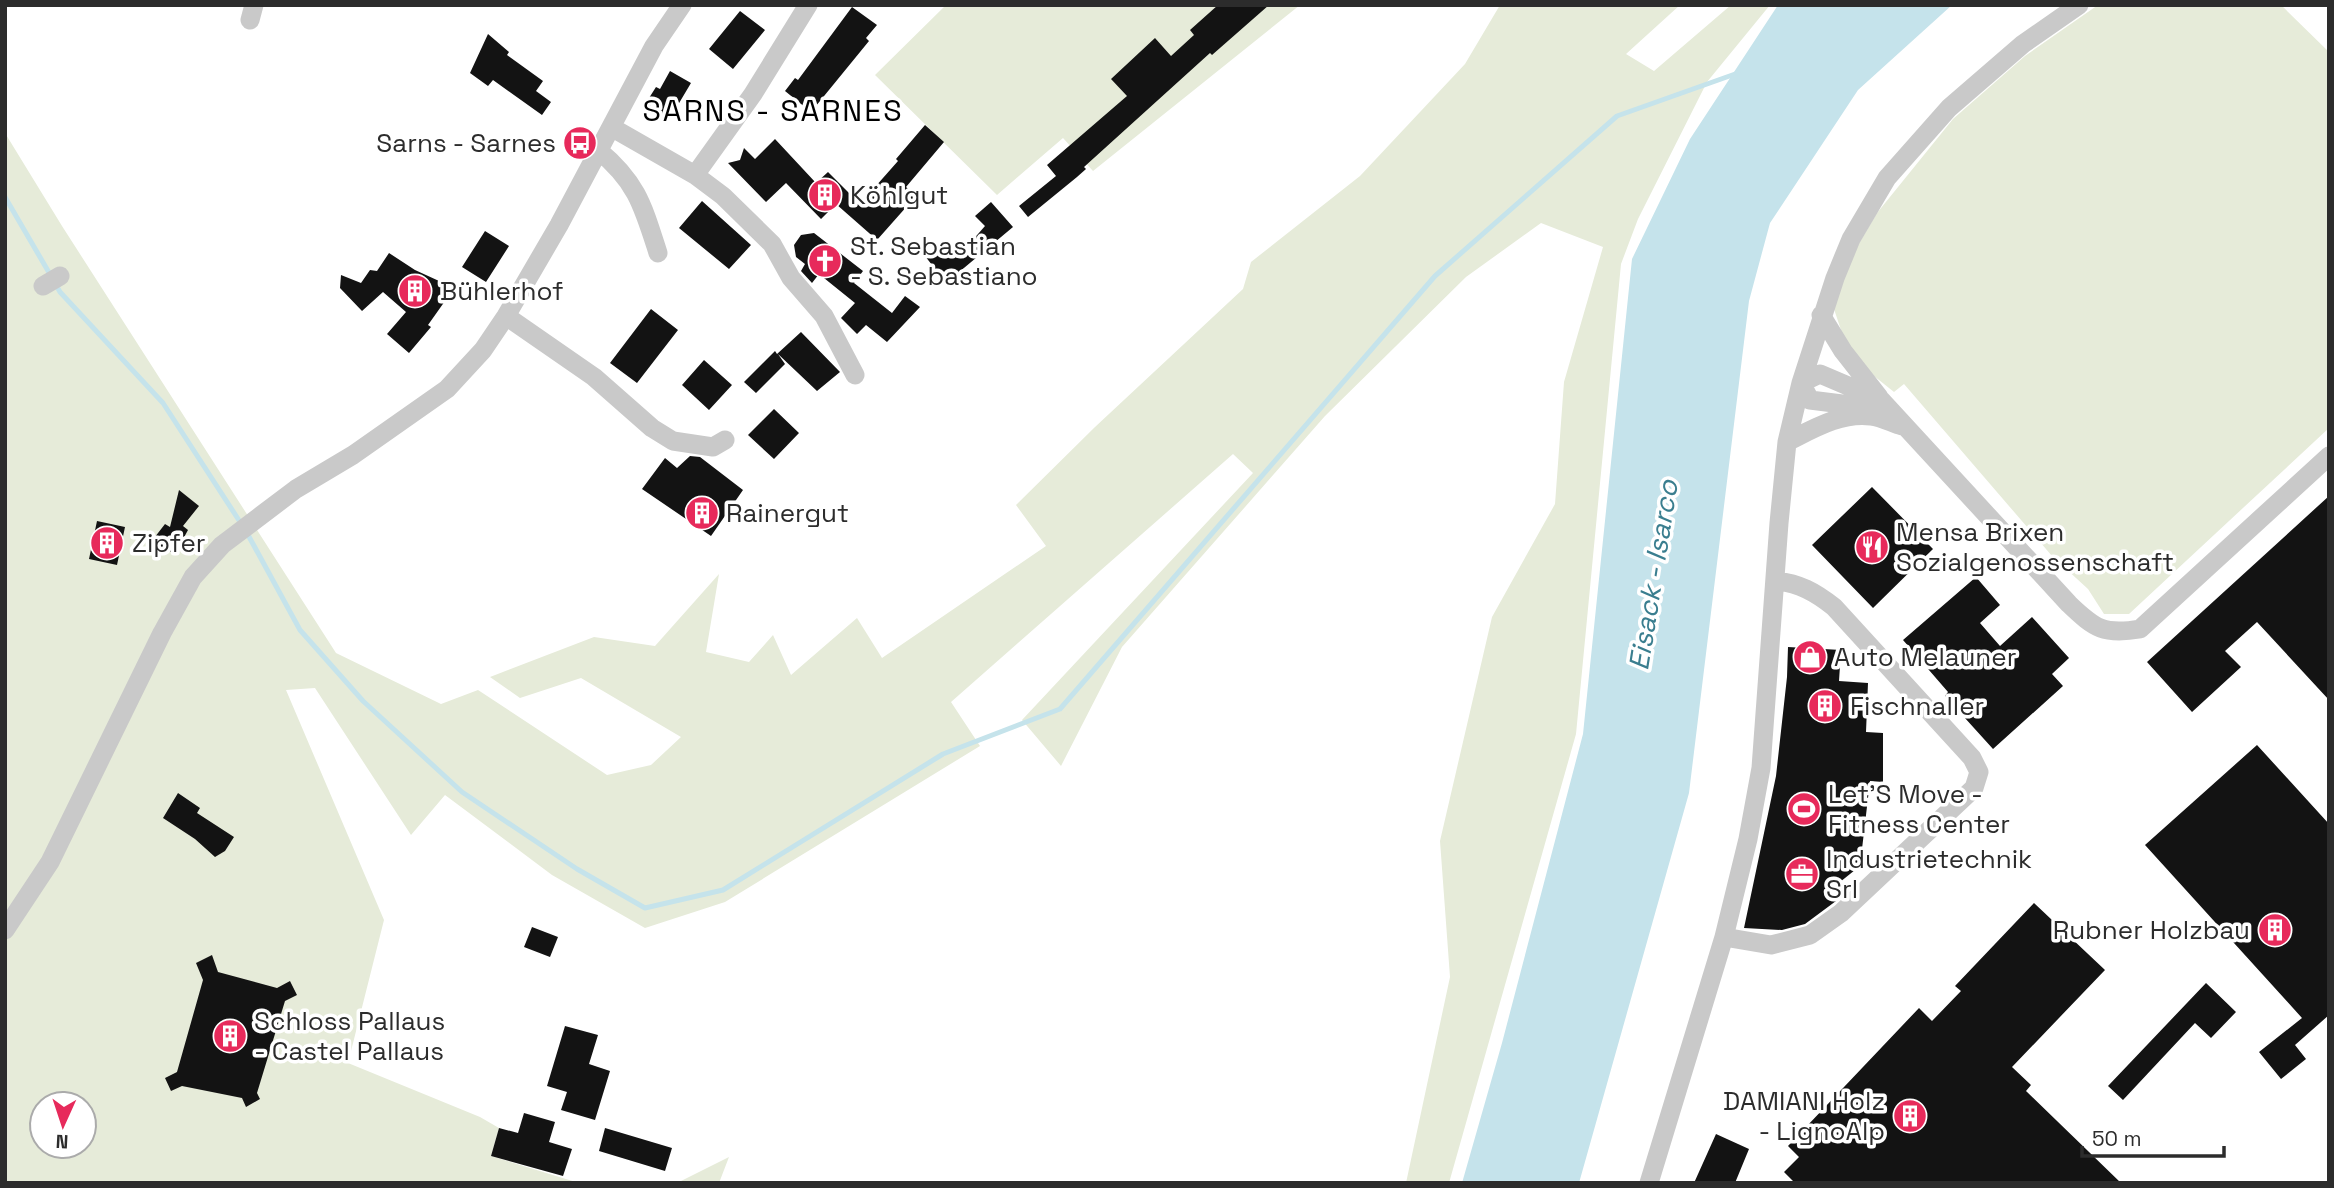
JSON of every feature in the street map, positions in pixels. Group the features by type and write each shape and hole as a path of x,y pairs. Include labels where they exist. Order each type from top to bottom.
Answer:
{"street":[{"path":"5,930 50,862 162,633 193,577 222,545 296,489 353,455 447,388 483,350 559,225 653,46 682,5"},
{"path":"695,175 753,94 808,5"},
{"path":"1649,1183 1724,937 1748,839 1761,768 1787,442 1821,315 1851,239 1887,178 1949,108 2023,44 2079,5"},
{"path":"611,127 695,175 723,196 772,244 791,278 824,316 855,375"},
{"path":"598,150 628,177 640,200 658,253"},
{"path":"1821,315 1876,408 1904,427 2089,624 2115,633 2140,629 2329,456"},
{"path":"506,316 594,377 652,428 673,441 713,447 725,440"},
{"path":"1801,383 1810,400 1876,408"},
{"path":"1787,442 1822,425 1876,408"},
{"path":"1724,937 1772,945 1810,934 1841,913 1974,788 1979,772 1972,758 1834,607 1811,590 1789,582 1775,581"}],"green space":[{"path":"946,5 1300,5 1093,171 1063,138 997,195 875,75"},
{"path":"1500,5 1680,5 1626,54 1654,71 1731,5 1770,5 1707,82 1638,219 1621,264 1576,734 1449,1183 1406,1183 1450,977 1440,841 1492,617 1555,504 1564,382 1603,247 1541,223 1466,277 1325,416 1122,647 1061,766 1022,720 1253,473 1233,454 951,702 980,746 725,902 645,928 552,875 445,795 411,835 315,688 286,690 384,920 348,1063 480,1117 499,1128 491,1156 579,1183 5,1183 5,133 336,653 441,704 478,690 607,775 651,765 681,737 581,678 520,698 490,677 594,637 655,646 719,574 706,652 749,662 773,635 791,675 857,618 882,658 1046,546 1016,505 1243,289 1251,262 1360,176 1465,64"},
{"path":"2098,5 2281,5 2329,52 2329,428 2129,614 2104,614 2088,589 2052,556 1904,384 1894,392 1859,364 1843,336 1834,309 1848,262 1877,213 1953,119 2025,56"},
{"path":"729,1157 719,1183 677,1183"}],"water":[{"name":"Eisack - Isarco","path":"1778,5 1952,5 1858,90 1770,223 1749,301 1689,793 1579,1183 1462,1183 1502,1043 1583,734 1632,259 1690,139"}],"building":[{"path":"1218,5 1269,5 1212,55 1210,53 1084,167 1086,169 1028,217 1019,206 1056,176 1047,165 1127,96 1111,79 1155,38 1171,56 1194,35 1190,30"},
{"path":"852,7 877,25 866,38 869,41 811,112 785,91 795,78 798,80"},
{"path":"740,11 765,30 733,69 709,49"},
{"path":"488,34 509,52 507,55 543,81 536,91 551,102 542,115 493,80 488,86 470,73"},
{"path":"670,71 691,83 669,120 644,106 656,87 660,89"},
{"path":"925,125 944,142 906,187 916,196 877,240 836,204 821,219 786,183 766,202 728,163 740,160 744,148 755,159 775,139 816,183 828,172 860,204"},
{"path":"702,201 751,245 729,269 679,228"},
{"path":"991,202 1013,227 946,283 925,256 942,241 957,258 985,226 975,216"},
{"path":"485,231 509,246 486,282 462,267"},
{"path":"814,233 863,271 854,283 892,313 905,296 920,307 887,342 866,325 857,334 841,318 855,303 819,274 812,283 801,271 805,264 796,257 794,245 801,235"},
{"path":"389,253 415,270 450,286 442,299 445,301 428,325 431,327 409,353 387,334 406,312 383,292 362,311 340,288 341,275 361,283 370,270 377,271"},
{"path":"651,309 678,330 637,383 610,363"},
{"path":"801,332 840,372 817,391 778,354 785,364 756,393 744,382 775,351 777,354"},
{"path":"704,360 732,385 709,410 682,385"},
{"path":"774,409 799,433 774,459 748,435"},
{"name":"Rainergut","path":"690,456 700,457 743,490 711,536 642,489 665,458 677,468"},
{"name":"Mensa Brixen Sozialgenossenschaft","path":"1872,487 1933,549 1873,608 1812,545"},
{"path":"179,490 199,506 183,526 188,530 175,554 151,542 165,524 170,527"},
{"path":"2329,496 2329,700 2257,622 2225,651 2241,667 2192,712 2147,662"},
{"name":"Zipfer","path":"97,521 125,527 117,565 89,559"},
{"path":"1976,577 2000,605 1980,623 2000,646 2032,617 2069,658 2052,674 2063,686 1993,749 1945,696 1948,692 1903,640"},
{"path":"1788,647 1841,650 1839,681 1868,683 1866,732 1883,733 1883,782 1870,781 1860,866 1840,882 1836,901 1805,924 1782,930 1744,928 1776,776"},
{"name":"Rubner Holzbau","path":"2257,745 2329,824 2329,1015 2295,1045 2306,1059 2281,1079 2259,1052 2302,1018 2145,845"},
{"path":"178,793 200,808 197,813 234,837 225,851 215,857 195,839 163,818"},
{"path":"2034,903 2105,970 2012,1067 2031,1085 2026,1091 2121,1183 1795,1183 1784,1172 1799,1157 1788,1146 1919,1008 1932,1021 1961,991 1955,986"},
{"path":"532,927 558,937 550,957 524,947"},
{"name":"Schloss Pallaus - Castel Pallaus","path":"212,955 218,972 277,988 290,981 297,995 285,1001 257,1093 260,1099 246,1107 242,1098 182,1086 171,1091 165,1078 177,1072 203,980 196,963"},
{"path":"2206,983 2236,1012 2211,1038 2195,1023 2123,1100 2108,1086"},
{"path":"565,1026 598,1035 589,1064 610,1071 595,1120 561,1110 567,1092 547,1086"},
{"path":"524,1113 555,1122 549,1142 572,1149 563,1176 491,1156 499,1128 518,1133"},
{"path":"605,1128 672,1148 665,1171 599,1151"},
{"path":"1716,1134 1749,1149 1735,1183 1694,1183"}],"waterway":[{"path":"247,533 300,630 363,701 462,792 577,869 645,908 723,890 943,754 1060,709 1435,276 1617,116 1738,73"},
{"path":"5,197 51,276"},
{"path":"56,285 163,403 242,525"}],"place":[{"name":"Sarns - Sarnes","path":"580,143"},
{"name":"Köhlgut","path":"825,195"},
{"name":"St. Sebastian - S. Sebastiano","path":"825,261"},
{"name":"Bühlerhof","path":"415,291"},
{"name":"Rainergut","path":"702,513"},
{"name":"Zipfer","path":"107,543"},
{"name":"Mensa Brixen Sozialgenossenschaft","path":"1872,547"},
{"name":"Auto Melauner","path":"1810,657"},
{"name":"Fischnaller","path":"1825,706"},
{"name":"Let'S Move - Fitness Center","path":"1804,809"},
{"name":"Industrietechnik Srl","path":"1802,874"},
{"name":"Rubner Holzbau","path":"2275,930"},
{"name":"Schloss Pallaus - Castel Pallaus","path":"230,1036"},
{"name":"DAMIANI Holz - LignoAlp","path":"1910,1116"}],"district":[{"name":"SARNS - SARNES","path":"773,110"}]}
